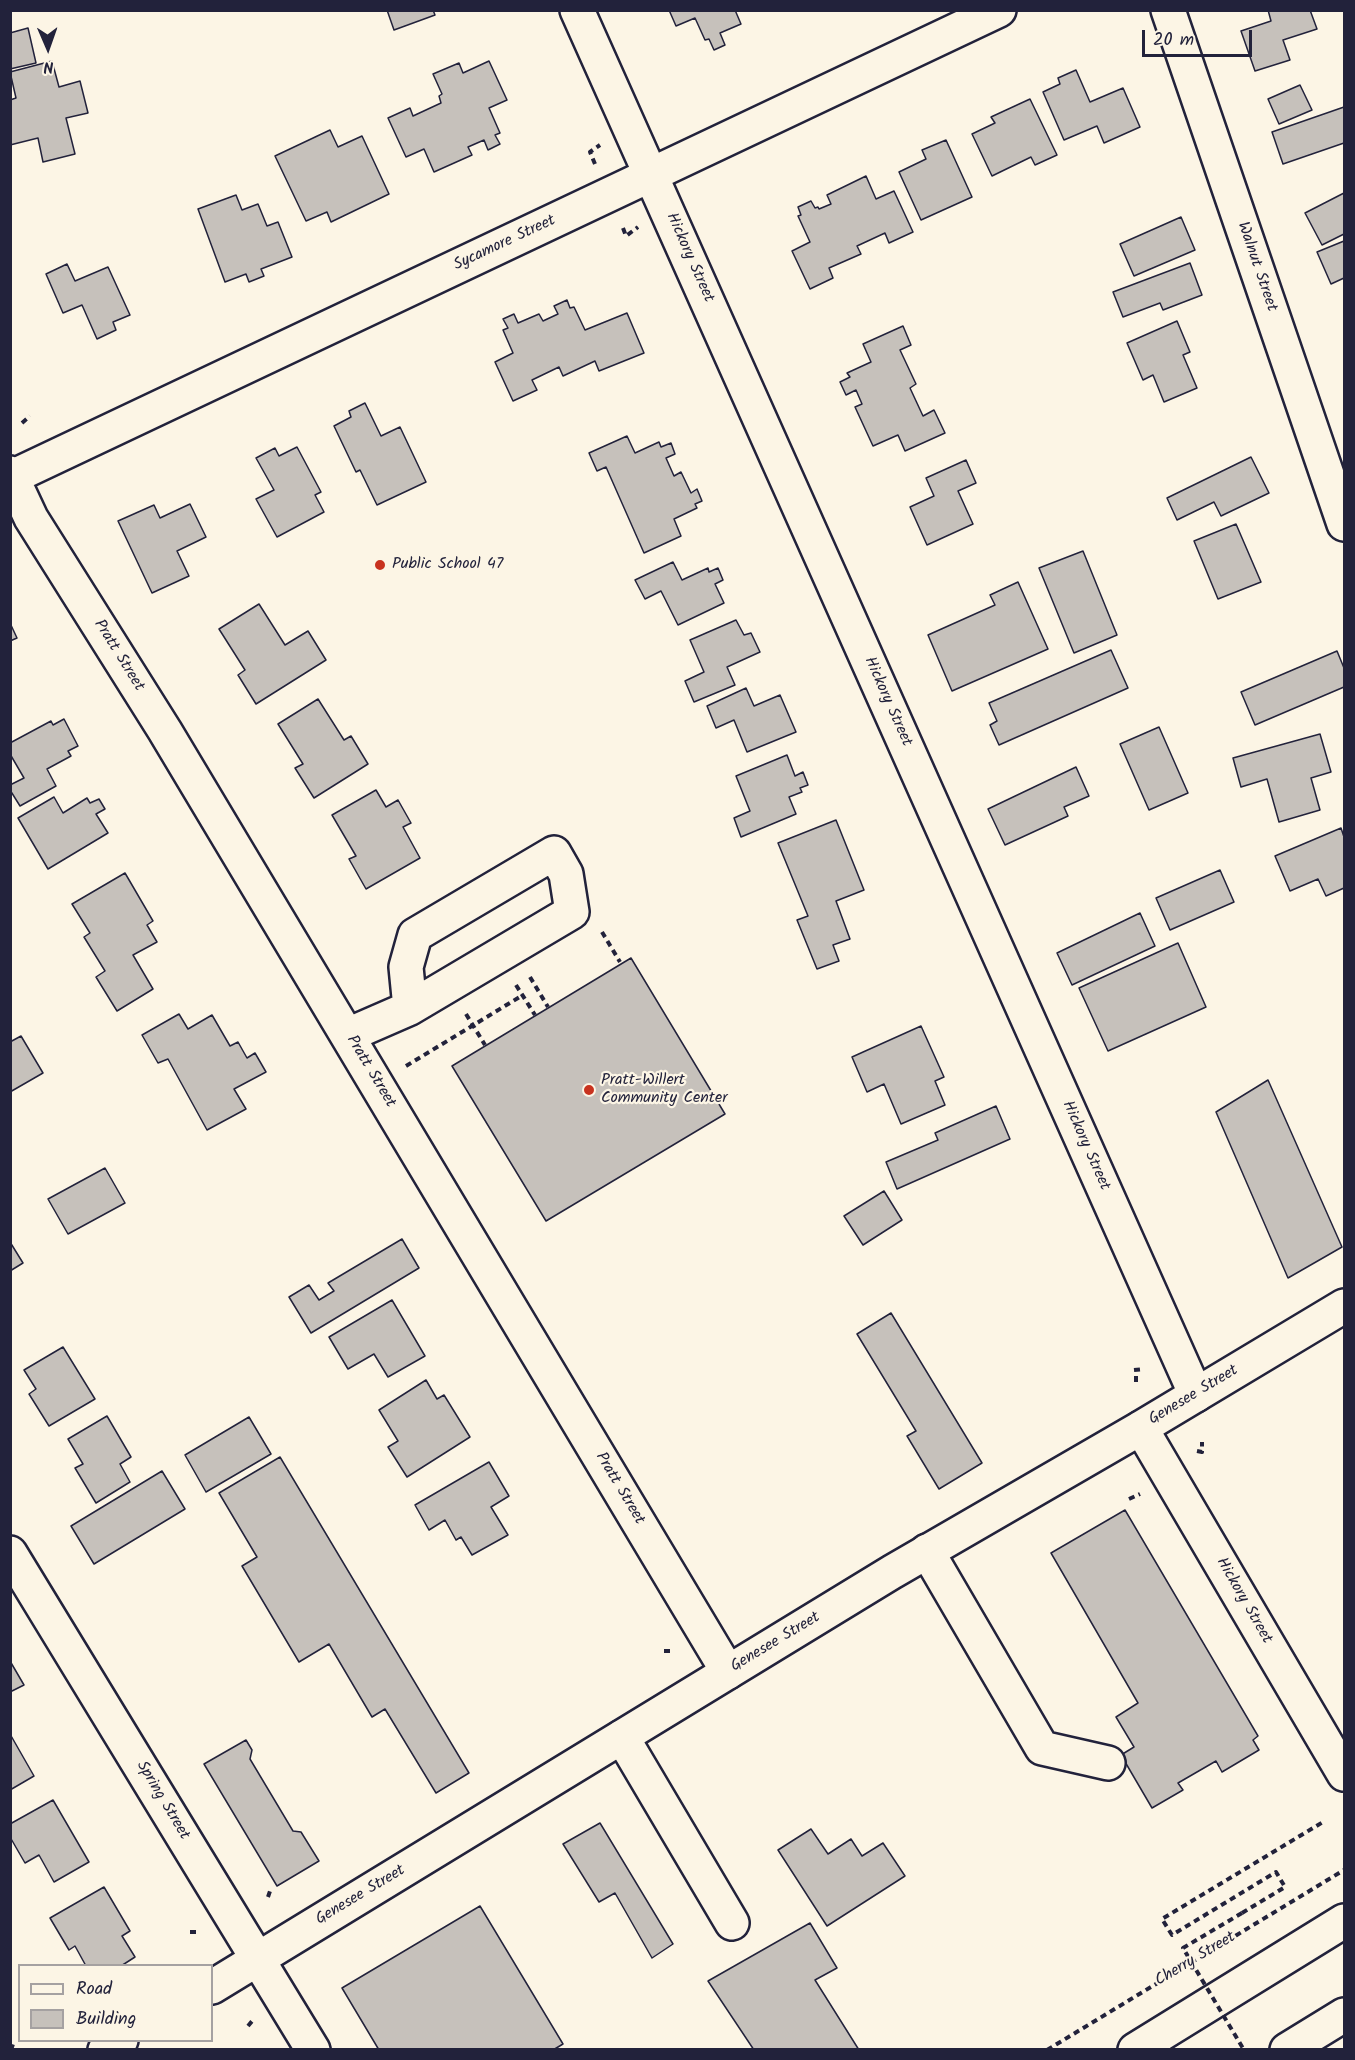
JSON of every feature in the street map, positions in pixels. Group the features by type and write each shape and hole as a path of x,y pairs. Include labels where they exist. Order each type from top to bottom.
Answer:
{"main road":[{"name":"Hickory Street","path":"577,10 1197,1395"},
{"name":"Sycamore Street","path":"11,476 999,10"},
{"name":"Walnut Street","path":"1168,10 1344,524"},
{"name":"Pratt Street","path":"11,476 31,518 165,731 728,1672"},
{"path":"348,1035 410,1008 572,912 566,874 554,853 415,935 406,967 410,1008"},
{"name":"Genesee Street","path":"213,1986 927,1551 1141,1428 1344,1306"},
{"name":"Hickory Street","path":"1141,1428 1344,1773"},
{"path":"927,1551 1042,1748 1108,1763"},
{"name":"Spring Street","path":"10,1553 313,2049"},
{"path":"622,1737 732,1923"},
{"path":"1135,2049 1344,1921"},
{"path":"1287,2049 1344,2015"}],"path":[{"path":"595,164 590,152 603,143"},
{"path":"623,228 626,236 638,227"},
{"path":"22,423 30,416"},
{"path":"608,941 620,962"},
{"path":"534,984 548,1007"},
{"path":"401,1069 522,993 535,1015"},
{"path":"472,1024 484,1045"},
{"path":"1134,1370 1144,1369"},
{"path":"1136,1376 1136,1385"},
{"path":"1197,1451 1202,1452 1202,1442"},
{"path":"1130,1499 1143,1492"},
{"path":"664,1651 675,1651"},
{"path":"1244,2049 1183,1948 1285,1887 1276,1872 1172,1935 1162,1919 1323,1822"},
{"name":"Cherry Street","path":"1047,2049 1344,1870"},
{"path":"268,1897 270,1891"},
{"path":"190,1932 202,1932"},
{"path":"11,2049 13,2043"}],"building":[{"path":"387,10 433,10 435,15 394,30"},
{"path":"669,10 735,10 741,24 720,33 725,45 714,50 709,39 705,40 695,18 676,26"},
{"path":"1268,10 1310,10 1317,29 1283,40 1290,60 1255,71 1241,31 1271,21"},
{"path":"28,28 36,63 10,69 10,33"},
{"path":"52,61 59,87 80,81 88,113 66,118 75,154 43,162 38,138 10,145 10,100 16,98 10,72"},
{"path":"489,61 507,100 489,108 500,133 495,135 500,144 488,150 484,140 468,147 472,155 434,172 424,149 406,157 388,118 410,108 413,116 441,103 439,96 442,94 433,74 459,63 463,73"},
{"path":"1076,70 1090,102 1123,88 1140,127 1104,143 1097,126 1064,140 1043,92 1060,84 1058,78"},
{"path":"1300,85 1312,110 1279,124 1268,99"},
{"path":"1030,99 1057,155 1035,165 1031,157 992,176 972,134 995,123 991,117"},
{"path":"1344,107 1344,143 1283,164 1272,132"},
{"path":"330,130 338,147 362,136 389,194 331,222 327,212 306,221 275,156"},
{"path":"946,140 972,197 921,220 899,172 926,159 922,150"},
{"path":"866,176 876,199 894,191 913,232 889,243 885,233 857,246 861,254 829,268 833,278 810,289 792,251 810,242 798,216 801,215 798,207 811,201 815,208 819,209 831,204 827,195"},
{"path":"1344,193 1344,234 1322,245 1305,213"},
{"path":"236,195 242,210 258,204 267,226 278,222 292,257 261,269 264,276 249,282 246,274 225,282 198,209"},
{"path":"1181,217 1195,250 1134,276 1120,244"},
{"path":"1344,241 1344,278 1331,284 1317,252"},
{"path":"1190,263 1202,295 1163,310 1160,303 1123,317 1113,292"},
{"path":"67,264 75,281 108,267 130,315 113,322 116,330 97,339 82,305 63,313 46,274"},
{"path":"567,300 570,308 574,307 585,330 627,313 644,353 599,371 595,361 563,376 559,367 532,380 537,390 513,401 495,362 513,353 503,330 508,328 503,319 514,314 518,323 539,314 543,321 558,314 554,306"},
{"path":"1177,321 1190,352 1183,355 1197,388 1164,402 1153,375 1143,380 1127,343"},
{"path":"903,326 911,345 900,350 916,384 910,388 923,416 934,410 945,433 905,451 898,435 873,446 855,407 862,404 856,390 846,395 840,382 850,377 847,373 871,362 863,344"},
{"path":"365,403 381,436 400,427 426,482 377,505 360,470 356,472 334,426 351,417 349,411"},
{"path":"627,436 635,453 659,442 661,447 671,443 675,454 666,458 674,476 681,472 691,493 697,489 702,501 695,504 697,508 674,519 681,536 644,553 606,467 597,471 589,453"},
{"path":"297,447 321,492 315,495 324,512 277,537 256,499 274,490 256,458 275,448 279,456"},
{"path":"1251,457 1269,493 1221,516 1214,502 1177,520 1167,498"},
{"path":"966,460 976,483 958,491 973,524 927,545 910,507 934,496 926,478"},
{"path":"190,504 206,537 177,551 189,576 152,593 118,521 154,505 160,518"},
{"path":"1236,524 1261,582 1218,599 1194,541"},
{"path":"1083,551 1117,635 1074,653 1039,568"},
{"path":"673,562 682,580 708,568 709,572 718,568 723,580 715,584 724,603 678,625 661,591 645,599 635,580"},
{"path":"1018,582 1048,649 952,691 928,635 995,605 990,595"},
{"path":"259,604 285,645 308,631 326,660 256,704 238,675 245,670 219,629"},
{"path":"736,620 744,635 751,633 760,652 727,667 735,685 694,702 685,681 704,672 690,640"},
{"path":"10,623 17,638 10,641"},
{"path":"1111,650 1128,688 999,745 990,725 997,721 989,703"},
{"path":"1337,651 1344,668 1344,687 1255,725 1241,692"},
{"path":"746,688 754,706 780,695 796,732 747,752 734,720 716,728 707,706"},
{"path":"318,699 344,740 351,736 368,764 314,798 295,768 303,764 278,724"},
{"path":"64,719 78,746 68,751 71,756 47,769 56,786 20,806 10,790 10,785 24,778 10,754 10,743 51,721 53,725"},
{"path":"1159,727 1188,793 1149,810 1120,744"},
{"path":"1320,734 1331,772 1311,778 1320,810 1279,822 1267,779 1241,787 1233,758"},
{"path":"787,755 795,776 803,772 808,785 800,788 802,792 789,797 796,814 741,837 734,818 750,811 736,776"},
{"path":"1076,767 1089,796 1064,807 1068,816 1005,845 988,809"},
{"path":"376,790 386,807 398,800 411,823 403,827 420,858 366,889 349,859 356,856 332,815"},
{"path":"54,797 63,813 87,798 90,803 99,799 105,809 96,814 108,833 48,869 18,818"},
{"path":"836,820 864,890 836,901 850,939 833,945 839,961 817,969 797,920 808,916 778,843"},
{"path":"1341,828 1344,837 1344,888 1326,896 1318,879 1290,891 1275,856"},
{"path":"1220,870 1234,902 1170,930 1156,898"},
{"path":"125,873 153,921 147,925 157,942 133,955 153,989 117,1011 96,977 105,971 84,937 90,933 72,904"},
{"path":"1140,913 1155,946 1072,985 1057,953"},
{"path":"1178,943 1206,1007 1108,1051 1079,988"},
{"name":"Pratt-Willert Community Center","path":"631,958 725,1114 546,1221 452,1066"},
{"path":"179,1014 188,1029 212,1015 230,1046 238,1042 247,1058 255,1053 266,1072 234,1089 246,1109 207,1130 168,1059 158,1063 142,1035"},
{"path":"921,1026 944,1077 935,1081 945,1105 901,1124 884,1084 867,1092 852,1057"},
{"path":"21,1036 43,1073 10,1092 10,1042"},
{"path":"1268,1080 1342,1247 1288,1278 1216,1112"},
{"path":"996,1106 1010,1139 897,1189 886,1162 938,1140 935,1133"},
{"path":"105,1168 125,1203 68,1234 48,1199"},
{"path":"884,1191 902,1220 863,1245 844,1216"},
{"path":"402,1239 419,1268 311,1333 289,1297 309,1285 319,1300 334,1291 328,1283"},
{"path":"10,1242 23,1263 10,1271"},
{"path":"392,1300 425,1356 388,1377 374,1354 348,1369 329,1337"},
{"path":"891,1313 982,1463 939,1489 907,1436 916,1431 857,1334"},
{"path":"63,1347 95,1399 49,1426 29,1394 36,1389 24,1370"},
{"path":"426,1380 437,1399 444,1395 470,1437 407,1477 388,1447 398,1441 379,1410"},
{"path":"107,1416 131,1457 120,1464 130,1482 96,1503 75,1468 83,1464 68,1439"},
{"path":"249,1417 271,1454 206,1492 185,1455"},
{"path":"280,1457 469,1773 436,1793 385,1709 372,1717 329,1644 299,1662 242,1566 257,1557 219,1493"},
{"path":"489,1462 509,1496 491,1507 508,1535 472,1555 461,1537 456,1540 445,1520 429,1530 415,1505"},
{"path":"162,1471 185,1509 94,1564 71,1526"},
{"path":"1125,1510 1258,1736 1253,1740 1259,1750 1222,1772 1216,1761 1178,1783 1183,1790 1152,1808 1121,1755 1134,1747 1116,1717 1138,1703 1051,1553"},
{"path":"10,1661 24,1685 10,1692"},
{"path":"10,1734 34,1776 10,1790"},
{"path":"246,1740 252,1750 250,1759 293,1831 301,1832 319,1861 277,1886 204,1764"},
{"path":"53,1800 89,1862 54,1882 39,1855 25,1863 10,1837 10,1824"},
{"path":"600,1823 673,1944 652,1958 615,1893 599,1902 563,1844"},
{"path":"811,1829 828,1854 851,1839 862,1856 883,1843 905,1876 827,1926 778,1850"},
{"path":"104,1887 130,1931 122,1936 135,1957 124,1964 85,1964 75,1946 69,1950 50,1918"},
{"path":"480,1906 563,2044 553,2050 379,2050 342,1988"},
{"path":"810,1923 837,1968 815,1980 859,2050 754,2050 708,1981"}],"place":[{"name":"Public School 47","path":"380,565"},
{"name":"Pratt-Willert Community Center","path":"589,1090"}]}
